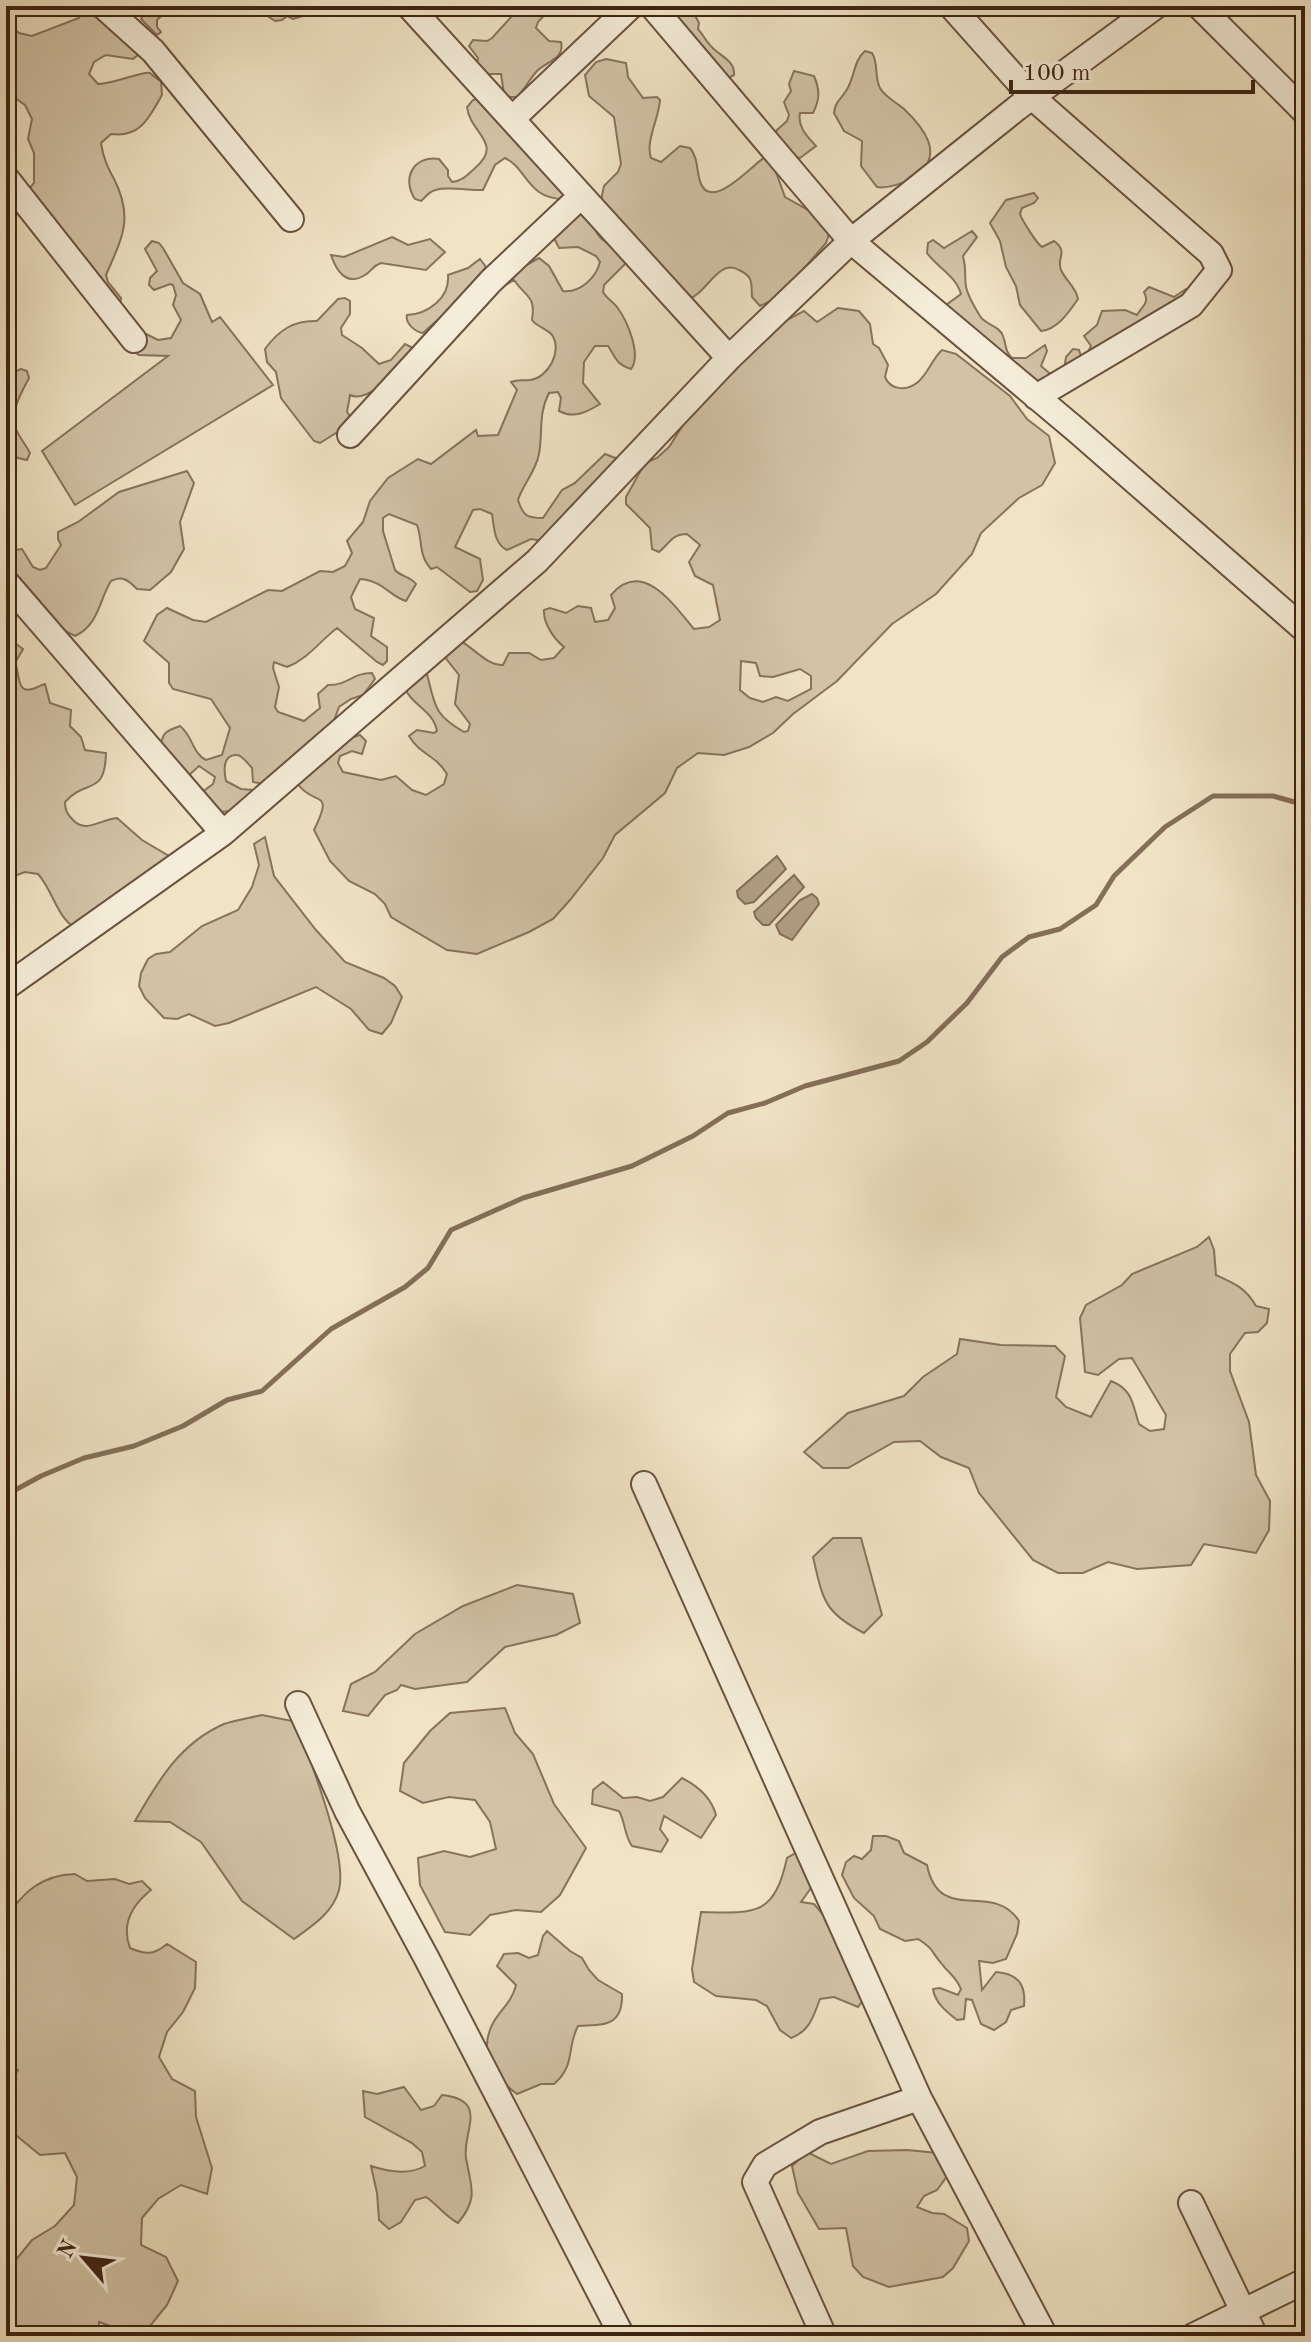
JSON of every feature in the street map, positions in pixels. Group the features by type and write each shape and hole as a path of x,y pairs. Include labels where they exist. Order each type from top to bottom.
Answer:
{"street":[{"path":"409,6 729,358"},
{"path":"512,119 631,6"},
{"path":"652,6 851,241 1305,630"},
{"path":"951,6 1032,97 1211,254 1219,270 1191,305 1036,397"},
{"path":"6,987 223,833 537,561 729,358 851,241 1032,97 1156,6"},
{"path":"1199,6 1305,112"},
{"path":"108,8 153,51 291,219"},
{"path":"6,178 134,340"},
{"path":"350,435 491,281 580,197"},
{"path":"6,582 223,833"},
{"path":"644,1484 919,2098 1045,2336"},
{"path":"298,1704 347,1811 622,2336"},
{"path":"824,2336 755,2182 765,2165 820,2132 919,2098"},
{"path":"1191,2203 1255,2336"},
{"path":"1193,2336 1305,2281"}],"shaded area":[{"path":"86,6 120,6 144,50 133,59 106,55 94,62 89,74 98,84 146,73 161,81 162,95 142,125 129,133 111,134 101,143 123,205 124,228 106,275 121,298 120,305 70,239 63,238 25,194 34,183 34,153 28,139 32,119 25,105 9,94 8,88 6,18 19,33 32,36 79,18"},
{"path":"148,6 172,6 157,20 161,32 157,35 141,19"},
{"path":"267,6 311,6 311,11 293,19 287,16 275,21 266,15"},
{"path":"521,6 553,6 536,28 549,41 561,42 562,47 558,56 538,70 517,97 510,97 504,94 501,74 476,71 478,58 469,46 473,40 487,41 492,38"},
{"path":"672,6 690,6 699,23 698,29 710,46 731,63 734,75 728,78 675,21"},
{"path":"865,51 874,57 880,88 918,124 930,150 925,167 917,175 887,187 877,187 861,166 862,141 844,131 834,113"},
{"path":"606,59 626,63 628,77 643,98 657,97 660,100 650,145 651,158 661,162 680,146 690,148 701,184 707,191 714,192 733,183 764,158 773,164 785,197 817,215 830,231 826,243 778,297 760,306 752,297 749,278 732,268 719,272 701,291 687,300 600,205 604,186 618,172 621,164 614,117 589,96 585,75 596,62"},
{"path":"794,71 814,76 818,90 813,113 800,113 799,118 804,131 816,146 800,158 787,155 776,131 789,115 784,102 791,91 789,84"},
{"path":"479,98 517,143 535,154 564,192 564,199 542,194 505,158 495,165 483,190 442,189 431,192 421,201 415,199 409,183 417,164 439,159 448,170 452,182 464,178 483,160 486,145 467,107"},
{"path":"1034,193 1038,198 1022,208 1020,214 1042,247 1054,241 1061,248 1061,270 1078,299 1058,323 1041,331 1020,305 1000,241 990,223 1006,200"},
{"path":"577,211 586,216 603,240 622,249 627,262 604,285 603,292 617,307 629,329 634,363 631,369 626,367 608,346 595,346 584,362 583,383 600,404 585,412 570,414 559,411 561,398 558,392 549,393 542,416 537,460 518,500 522,510 529,517 543,518 562,490 575,483 605,454 618,459 543,541 531,539 507,550 497,539 492,514 480,509 473,510 455,547 480,559 483,580 477,591 470,592 437,567 431,569 422,553 417,525 389,514 383,518 383,531 395,570 416,584 406,601 375,583 360,579 351,597 355,609 374,618 371,636 387,647 387,661 383,665 377,662 337,628 294,664 287,667 274,662 279,687 275,707 278,712 304,721 320,708 318,694 328,685 372,673 375,679 363,695 339,707 332,726 315,736 301,757 266,784 253,782 252,768 241,756 229,757 225,764 226,781 241,789 253,790 257,796 244,810 217,812 201,793 213,784 215,777 199,766 187,777 161,744 165,734 180,726 206,760 222,755 230,728 211,699 173,689 169,683 169,663 144,641 157,615 167,608 193,620 206,622 268,590 282,591 320,571 333,572 345,566 352,553 347,541 363,522 370,501 388,478 418,459 431,464 476,430 478,436 498,435 517,390 511,382 530,380 543,374 552,363 556,348 552,335 532,320 531,301 514,280 491,294 519,269 539,258 549,266 563,291 575,290 591,279 600,262 596,256 578,247 559,248 553,236"},
{"path":"972,231 977,237 963,256 966,287 974,306 982,319 1001,332 1012,358 1026,358 1045,345 1047,351 1041,366 1055,378 1064,370 1066,357 1073,349 1079,350 1083,362 1091,346 1084,336 1097,325 1102,311 1125,310 1137,315 1146,302 1144,292 1149,287 1174,297 1186,289 1194,290 1151,314 1144,333 1050,398 965,321 948,311 946,305 961,294 955,282 927,253 928,243 933,240 944,248"},
{"path":"392,237 408,245 430,239 445,252 426,270 381,263 365,275 352,279 339,271 331,255 344,257"},
{"path":"152,241 163,248 183,283 200,294 212,322 220,317 273,385 75,505 42,451 168,356 139,355 133,351 140,331 158,340 171,338 181,320 173,305 176,295 173,285 154,290 149,285 150,278 157,271 145,249"},
{"path":"480,259 486,267 472,289 423,333 411,327 407,315 430,308 445,291 448,275 468,268"},
{"path":"338,299 350,301 350,314 341,328 342,335 379,364 391,360 405,344 419,351 376,389 358,397 350,395 347,412 351,418 344,428 320,443 314,441 281,398 276,372 267,362 265,349 288,328 301,322 317,321"},
{"path":"838,308 859,311 870,324 873,344 879,348 888,365 885,377 895,387 904,388 918,382 942,350 956,354 1010,396 1027,419 1049,436 1055,463 1042,485 1019,498 981,533 972,554 936,594 892,624 837,681 773,733 749,747 724,755 698,753 677,768 665,793 615,835 603,858 553,919 477,954 447,950 391,917 385,904 375,894 349,881 330,861 314,830 322,803 297,783 328,759 341,741 360,735 366,741 362,754 352,751 340,756 338,763 343,772 381,780 396,776 412,790 426,795 444,784 447,774 442,767 418,748 409,736 417,730 434,733 437,731 435,724 405,689 423,673 427,674 434,702 441,715 464,732 468,731 470,724 455,704 459,675 444,656 459,640 497,664 503,665 509,653 529,653 541,660 554,658 564,647 550,630 544,610 550,608 566,613 578,606 591,608 595,622 608,620 615,608 611,595 634,581 656,589 694,629 709,627 720,620 713,585 695,576 689,562 700,545 687,534 682,534 674,537 659,552 652,549 650,528 626,504 626,497 645,463 657,458 669,447 685,422 720,380 734,372 757,343 779,324 804,311 817,322","holes":["741,661 756,663 760,676 773,677 800,669 811,676 811,689 788,701 776,697 763,702 750,698 740,690"]},
{"path":"21,369 27,371 29,378 14,416 17,432 30,453 27,460 18,458 6,449 6,375"},
{"path":"187,471 194,483 180,522 184,549 171,572 150,590 137,589 122,579 111,581 94,619 75,636 63,630 16,581 10,560 16,550 22,549 33,567 40,570 46,568 61,545 58,532 78,522 119,492"},
{"path":"15,643 23,649 15,663 23,688 27,690 45,684 50,703 71,710 70,726 81,737 85,750 106,753 105,767 98,782 80,790 65,802 69,816 83,826 117,818 142,840 169,856 171,862 74,927 63,917 38,874 25,872 6,879 6,651"},
{"path":"265,837 274,876 316,930 345,962 384,978 395,986 402,997 391,1023 382,1034 369,1030 351,1009 316,987 215,1026 189,1014 177,1019 164,1018 145,998 139,986 148,959 170,952 202,926 238,910 252,887 259,865 254,844"},
{"path":"777,856 786,869 754,902 745,904 737,891"},
{"path":"794,875 804,887 769,925 763,925 754,912"},
{"path":"812,894 819,904 792,940 780,934 776,925 800,900"},
{"path":"1209,1237 1214,1250 1216,1275 1239,1287 1256,1306 1269,1309 1267,1323 1258,1332 1245,1333 1230,1354 1230,1371 1249,1422 1256,1475 1270,1501 1269,1530 1256,1553 1204,1544 1191,1565 1137,1569 1108,1562 1083,1573 1058,1573 1033,1560 979,1493 969,1468 941,1457 920,1441 894,1442 848,1468 823,1468 804,1452 848,1413 904,1396 923,1377 957,1354 960,1339 1001,1345 1055,1346 1065,1356 1056,1397 1066,1407 1091,1417 1111,1381 1128,1393 1139,1424 1150,1431 1164,1429 1166,1415 1132,1358 1119,1359 1098,1375 1085,1372 1080,1318 1086,1305 1122,1285 1132,1274 1197,1247"},
{"path":"833,1538 861,1538 882,1615 864,1633 832,1611 823,1594 813,1557"},
{"path":"517,1585 573,1594 580,1623 556,1635 505,1647 467,1682 415,1689 401,1685 385,1695 368,1716 343,1711 351,1684 375,1672 415,1634 463,1606"},
{"path":"505,1708 515,1733 533,1754 554,1804 586,1848 560,1895 541,1912 516,1910 490,1915 470,1935 445,1932 420,1885 418,1858 444,1851 470,1857 496,1849 490,1822 475,1800 449,1797 423,1803 400,1791 404,1763 430,1731 450,1713"},
{"path":"262,1715 297,1722 326,1807 338,1854 339,1890 332,1906 294,1939 242,1901 201,1842 170,1822 135,1821 183,1752 208,1732 224,1724"},
{"path":"682,1778 703,1793 716,1815 701,1838 664,1816 660,1829 668,1840 661,1852 632,1846 619,1811 592,1804 593,1790 603,1782 623,1798 637,1797 650,1801 663,1797"},
{"path":"873,1836 886,1836 899,1841 904,1853 927,1865 933,1883 943,1894 955,1899 995,1904 1008,1909 1019,1921 1006,1959 993,1963 979,1961 982,1990 996,1972 1010,1975 1022,1987 1024,2006 1011,2010 1006,2022 994,2030 981,2024 972,2000 966,1999 964,2019 953,2017 939,2003 933,1989 940,1988 958,1995 961,1989 932,1950 918,1939 905,1941 880,1929 874,1916 854,1898 842,1875 846,1862 854,1856 862,1859 871,1850"},
{"path":"799,1851 816,1881 801,1902 814,1904 831,1924 866,1996 858,2007 834,1997 820,1999 807,2027 791,2038 780,2030 767,2006 756,2000 716,1996 694,1982 692,1969 701,1912 759,1908 776,1891 787,1858"},
{"path":"75,1874 87,1881 115,1879 129,1884 142,1881 151,1890 138,1902 130,1916 127,1931 130,1948 150,1953 167,1944 196,1962 195,1988 183,2012 167,2032 159,2057 172,2079 195,2091 196,2117 212,2168 207,2194 181,2185 158,2199 142,2218 141,2245 166,2257 178,2281 167,2305 150,2326 124,2331 99,2322 98,2336 6,2336 6,2300 13,2288 14,2262 32,2240 55,2226 74,2205 77,2177 65,2153 40,2155 6,2127 6,2089 18,2070 6,2063 6,1919 34,1887 53,1878"},
{"path":"547,1931 582,1958 598,1980 622,1994 621,2005 610,2022 578,2026 568,2063 554,2084 541,2084 517,2094 495,2071 488,2053 487,2044 493,2023 516,1985 497,1966 504,1954 518,1953 529,1958 538,1955"},
{"path":"404,2087 421,2110 434,2106 442,2095 457,2098 470,2110 466,2158 472,2192 469,2206 458,2223 426,2197 415,2200 401,2222 389,2229 379,2220 371,2166 399,2172 425,2166 422,2152 412,2143 365,2117 363,2091 377,2094"},
{"path":"907,2150 948,2154 953,2168 937,2190 924,2196 917,2207 944,2214 967,2228 969,2241 953,2268 943,2277 889,2287 863,2277 853,2266 846,2228 819,2229 798,2193 792,2166 807,2152 831,2164 868,2151"}],"waterway":[{"path":"6,1495 84,1458 134,1446 183,1426 227,1400 262,1391 331,1329 405,1287 428,1268 451,1230 523,1198 632,1166 693,1136 728,1113 765,1103 805,1086 899,1061 927,1042 967,1003 1002,957 1029,937 1060,929 1096,905 1114,876 1165,827 1213,796 1273,796 1305,805"}]}
